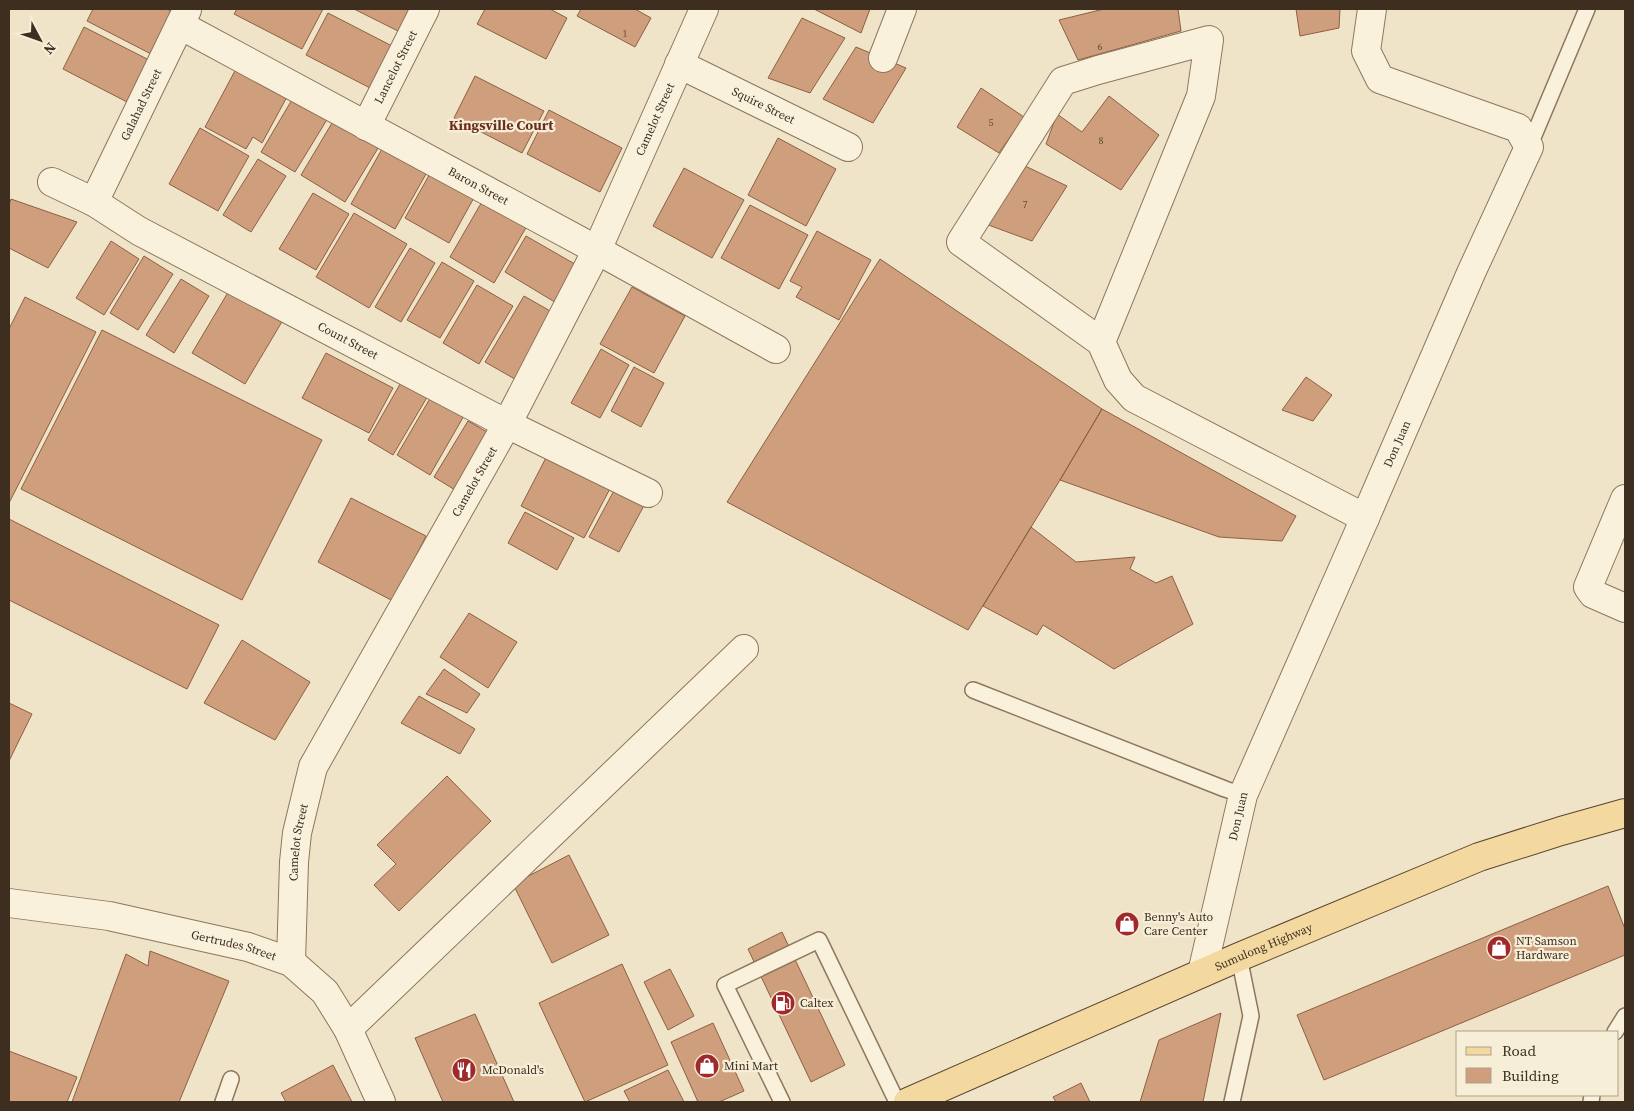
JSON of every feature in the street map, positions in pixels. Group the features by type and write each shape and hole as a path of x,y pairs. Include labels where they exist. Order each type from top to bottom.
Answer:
{"main road":[{"name":"Sumulong Highway","path":"908,1102 1238,957 1479,857 1625,813"}],"street":[{"name":"Lancelot Street","path":"366,126 425,9"},
{"name":"Camelot Street","path":"291,962 294,862 297,833 313,768 507,424 597,250 704,9"},
{"path":"883,58 902,9"},
{"path":"1372,9 1366,51 1380,79 1518,128 1529,147"},
{"name":"Baron Street","path":"184,17 366,126 776,349"},
{"name":"Galahad Street","path":"94,202 184,17"},
{"path":"1102,342 1201,96 1209,40 1063,80 960,242 1102,342 1118,380 1134,398 1365,518"},
{"name":"Squire Street","path":"679,64 848,147"},
{"name":"Don Juan","path":"1202,973 1243,795 1529,147"},
{"name":"Count Street","path":"52,182 94,202 139,231 507,424 648,493"},
{"path":"1625,499 1588,587 1593,594 1625,608"},
{"path":"348,1029 744,649"},
{"name":"Gertrudes Street","path":"9,902 109,916 248,947 291,962 325,992 348,1029 380,1102"}],"lane":[{"path":"1529,147 1587,9"},
{"path":"973,690 1243,795"},
{"path":"782,1102 725,985 819,940 897,1102"},
{"path":"1232,1102 1251,1016 1238,957"},
{"path":"1616,1031 1625,1016"},
{"path":"223,1102 231,1079"}],"building":[{"path":"93,9 167,9 177,14 155,56 87,21"},
{"path":"237,9 323,9 302,49 234,14"},
{"path":"354,9 417,9 404,34"},
{"path":"485,9 550,9 567,18 546,59 477,24"},
{"path":"581,9 635,9 651,18 635,47 577,16"},
{"path":"814,9 870,9 861,33"},
{"path":"1104,9 1178,9 1181,31 1078,60 1059,20"},
{"path":"1296,9 1340,9 1339,28 1300,36"},
{"path":"328,13 396,48 374,90 306,55"},
{"path":"802,18 845,38 810,93 768,78"},
{"path":"84,27 153,62 131,104 63,69"},
{"path":"856,47 906,68 873,123 823,99"},
{"path":"237,67 288,95 262,143 253,137 246,149 205,127"},
{"path":"475,76 544,111 522,153 454,118"},
{"path":"981,88 1024,117 999,153 957,127"},
{"path":"296,93 331,113 295,172 261,152"},
{"path":"1109,96 1159,135 1121,190 1046,144 1057,114 1082,132"},
{"path":"549,110 622,148 600,192 527,154"},
{"path":"335,118 380,145 345,202 301,175"},
{"path":"200,128 249,156 218,211 169,184"},
{"path":"778,138 836,169 806,226 748,195"},
{"path":"382,149 426,174 395,229 351,204"},
{"path":"258,159 286,176 251,232 223,215"},
{"path":"1023,165 1067,186 1032,241 983,223"},
{"path":"684,168 744,200 712,258 653,226"},
{"path":"432,170 476,194 449,243 405,218"},
{"path":"313,193 349,214 316,270 279,249"},
{"path":"487,193 531,219 494,283 450,257"},
{"path":"11,199 77,222 48,268 9,248 9,205"},
{"path":"750,205 808,235 779,289 721,258"},
{"path":"354,213 407,244 369,308 316,277"},
{"path":"817,231 871,260 839,320 796,297 802,287 790,281"},
{"path":"526,236 580,267 558,304 505,272"},
{"path":"111,241 139,259 104,315 76,298"},
{"path":"410,248 435,263 401,322 375,307"},
{"path":"144,256 173,274 138,330 110,313"},
{"path":"880,259 1102,409 968,630 727,502"},
{"path":"442,262 474,281 440,338 407,320"},
{"path":"181,279 209,296 174,353 146,335"},
{"path":"477,285 513,306 479,364 443,343"},
{"path":"632,287 685,316 654,373 600,344"},
{"path":"230,289 283,320 245,384 192,353"},
{"path":"524,296 559,316 520,382 485,362"},
{"path":"25,297 96,332 9,503 9,329"},
{"path":"102,330 322,440 242,600 21,489"},
{"path":"601,349 629,365 600,418 571,403"},
{"path":"326,353 393,388 369,433 302,398"},
{"path":"634,367 664,383 641,427 611,411"},
{"path":"1306,377 1332,395 1313,421 1282,410"},
{"path":"403,379 429,394 393,455 368,440"},
{"path":"432,395 465,414 430,475 397,455"},
{"path":"1102,409 1296,516 1282,541 1219,537 1060,480"},
{"path":"468,421 494,436 460,493 434,477"},
{"path":"550,450 613,483 584,538 521,506"},
{"path":"617,485 647,500 619,552 589,537"},
{"path":"351,498 426,536 393,601 318,562"},
{"path":"525,512 574,538 557,570 508,543"},
{"path":"9,519 219,625 187,689 9,600"},
{"path":"1031,527 1076,562 1135,557 1130,569 1156,583 1172,576 1193,624 1114,669 1043,625 1037,635 983,606"},
{"path":"469,613 517,642 488,688 440,657"},
{"path":"242,640 310,682 275,740 204,703"},
{"path":"444,669 480,694 467,713 426,694"},
{"path":"419,696 475,729 460,754 401,723"},
{"path":"9,703 32,714 9,761"},
{"path":"447,776 491,821 399,911 374,885 396,864 377,845"},
{"path":"569,855 609,935 552,963 513,884"},
{"path":"1608,886 1625,929 1625,955 1324,1080 1297,1015"},
{"path":"782,932 845,1065 811,1082 748,949"},
{"path":"150,951 229,981 179,1102 72,1102 126,954 148,966"},
{"path":"622,964 668,1065 585,1102 539,1003"},
{"path":"670,969 694,1016 668,1030 644,982"},
{"path":"1221,1013 1203,1102 1140,1102 1159,1040"},
{"name":"McDonald's","path":"475,1014 514,1102 443,1102 415,1038"},
{"name":"Mini Mart","path":"713,1023 744,1091 719,1102 698,1102 671,1042"},
{"path":"9,1051 77,1077 67,1102 9,1102"},
{"path":"333,1065 352,1102 286,1102 281,1093"},
{"path":"668,1070 684,1102 630,1102 624,1091"},
{"path":"1081,1083 1090,1102 1056,1102 1053,1097"}],"place":[{"name":"Benny's Auto Care Center","path":"1127,924"},
{"name":"NT Samson Hardware","path":"1499,948"},
{"name":"Caltex","path":"783,1003"},
{"name":"Mini Mart","path":"707,1066"},
{"name":"McDonald's","path":"464,1070"}],"district":[{"name":"Kingsville Court","path":"501,125"}]}
